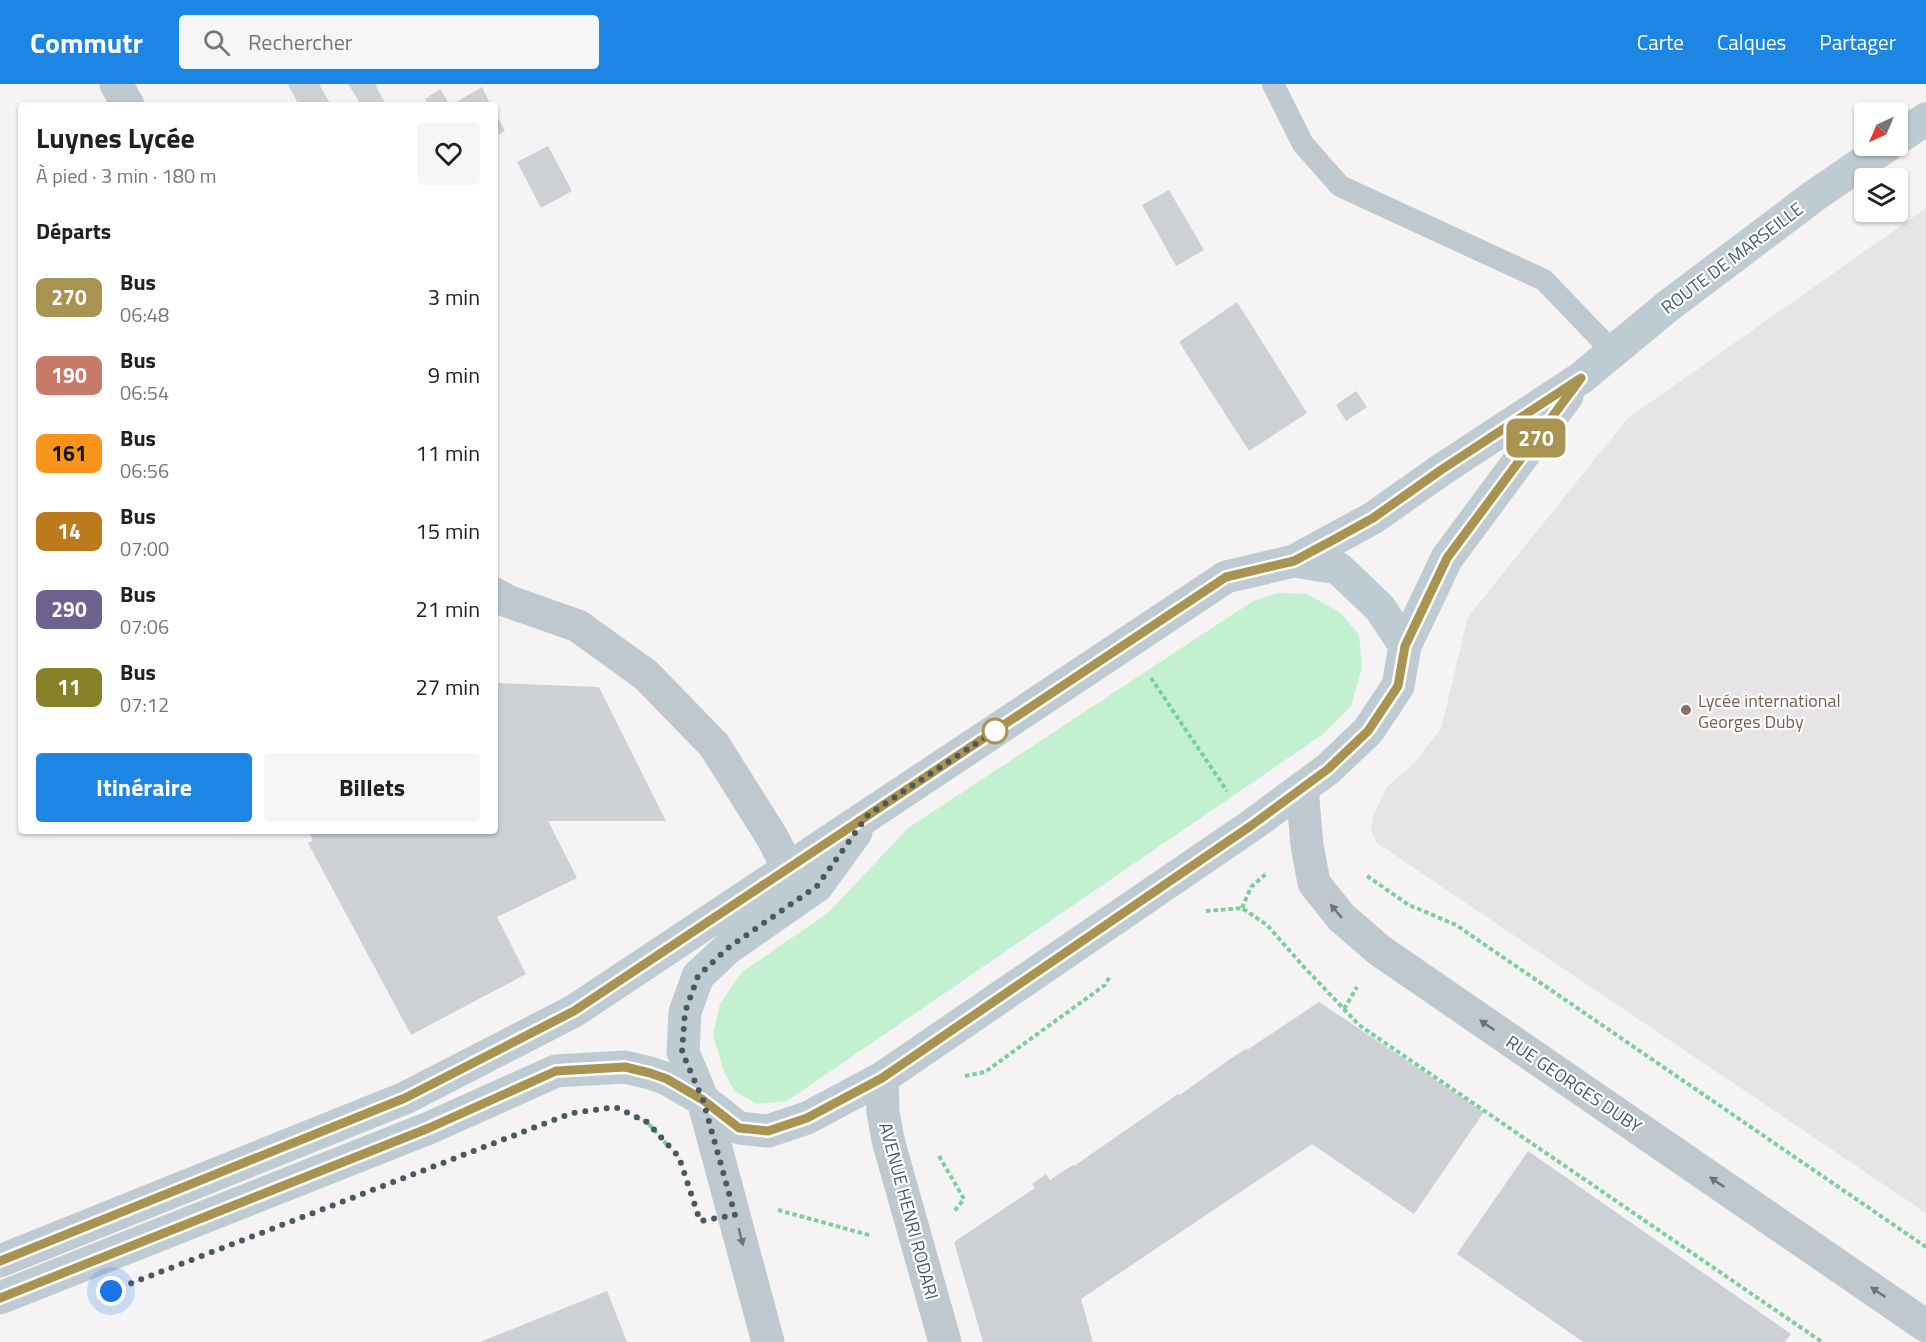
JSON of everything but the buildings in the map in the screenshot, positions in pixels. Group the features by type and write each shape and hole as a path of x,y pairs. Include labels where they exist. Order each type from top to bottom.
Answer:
{"main road":[{"path":"1908,131 1926,119"},
{"name":"ROUTE DE MARSEILLE","path":"0,1261 405,1098 574,1011 1226,577 1294,561 1373,518 1441,470 1581,378 1668,306 1814,196 1872,156"},
{"name":"ROUTE DE MARSEILLE","path":"0,1298 429,1128 556,1071 625,1067 667,1079 703,1100 739,1128 768,1131 807,1118 882,1078 1252,825 1328,769 1368,731 1398,686 1405,646 1447,558 1581,378"},
{"name":"ROUTE DE MARSEILLE","path":"1294,561 1338,568 1380,608 1405,646"},
{"name":"ROUTE DE MARSEILLE","path":"703,1100 682,1052 685,1012 698,976 728,948 817,886 868,815"}],"street":[{"path":"116,84 126,102"},
{"path":"498,596 579,626 646,675 714,745 772,837 788,868"},
{"name":"RUE GEORGES DUBY","path":"1302,788 1307,845 1314,883 1341,917 1379,950 1926,1326"},
{"name":"AVENUE HENRI RODARI","path":"882,1078 883,1112 888,1140 945,1342"},
{"path":"703,1100 768,1342"}],"lane":[{"path":"1273,84 1303,144 1340,186 1544,280 1613,352"}],"path":[{"path":"1409,905 1456,926 1926,1247"},
{"path":"1201,912 1242,908 1267,925 1359,1025 1822,1342"},
{"path":"962,1076 985,1072 1105,985 1115,966"},
{"path":"626,1112 647,1122 671,1149"},
{"path":"735,1215 777,1210 876,1237 949,1218 964,1199 935,1149"}],"shaded area":[{"name":"Lycée international Georges Duby","path":"1926,208 1926,1213 1377,843 1371,831 1373,816 1387,787 1414,763 1441,729 1468,617 1628,418"}],"green space":[{"path":"1278,593 1307,594 1341,613 1359,635 1362,668 1351,706 1322,735 787,1101 757,1104 734,1091 723,1069 713,1035 720,1004 742,972 828,913 908,828 1253,601"}],"bus line":[{"name":"270","path":"0,1261 405,1098 574,1011 1226,577 1294,561 1373,518 1441,470 1581,378 1447,558 1405,646 1398,686 1368,731 1328,769 1252,825 882,1078 807,1118 768,1131 739,1128 703,1100 667,1079 650,1073 625,1067 556,1071 429,1128 0,1298"}],"place":[{"name":"Lycée international Georges Duby","path":"1686,710"}],"route":[{"path":"111,1291 572,1113 615,1107 647,1122 679,1157 700,1221 735,1215 703,1100 682,1052 685,1012 698,976 728,948 817,886 868,815 995,731"}]}
